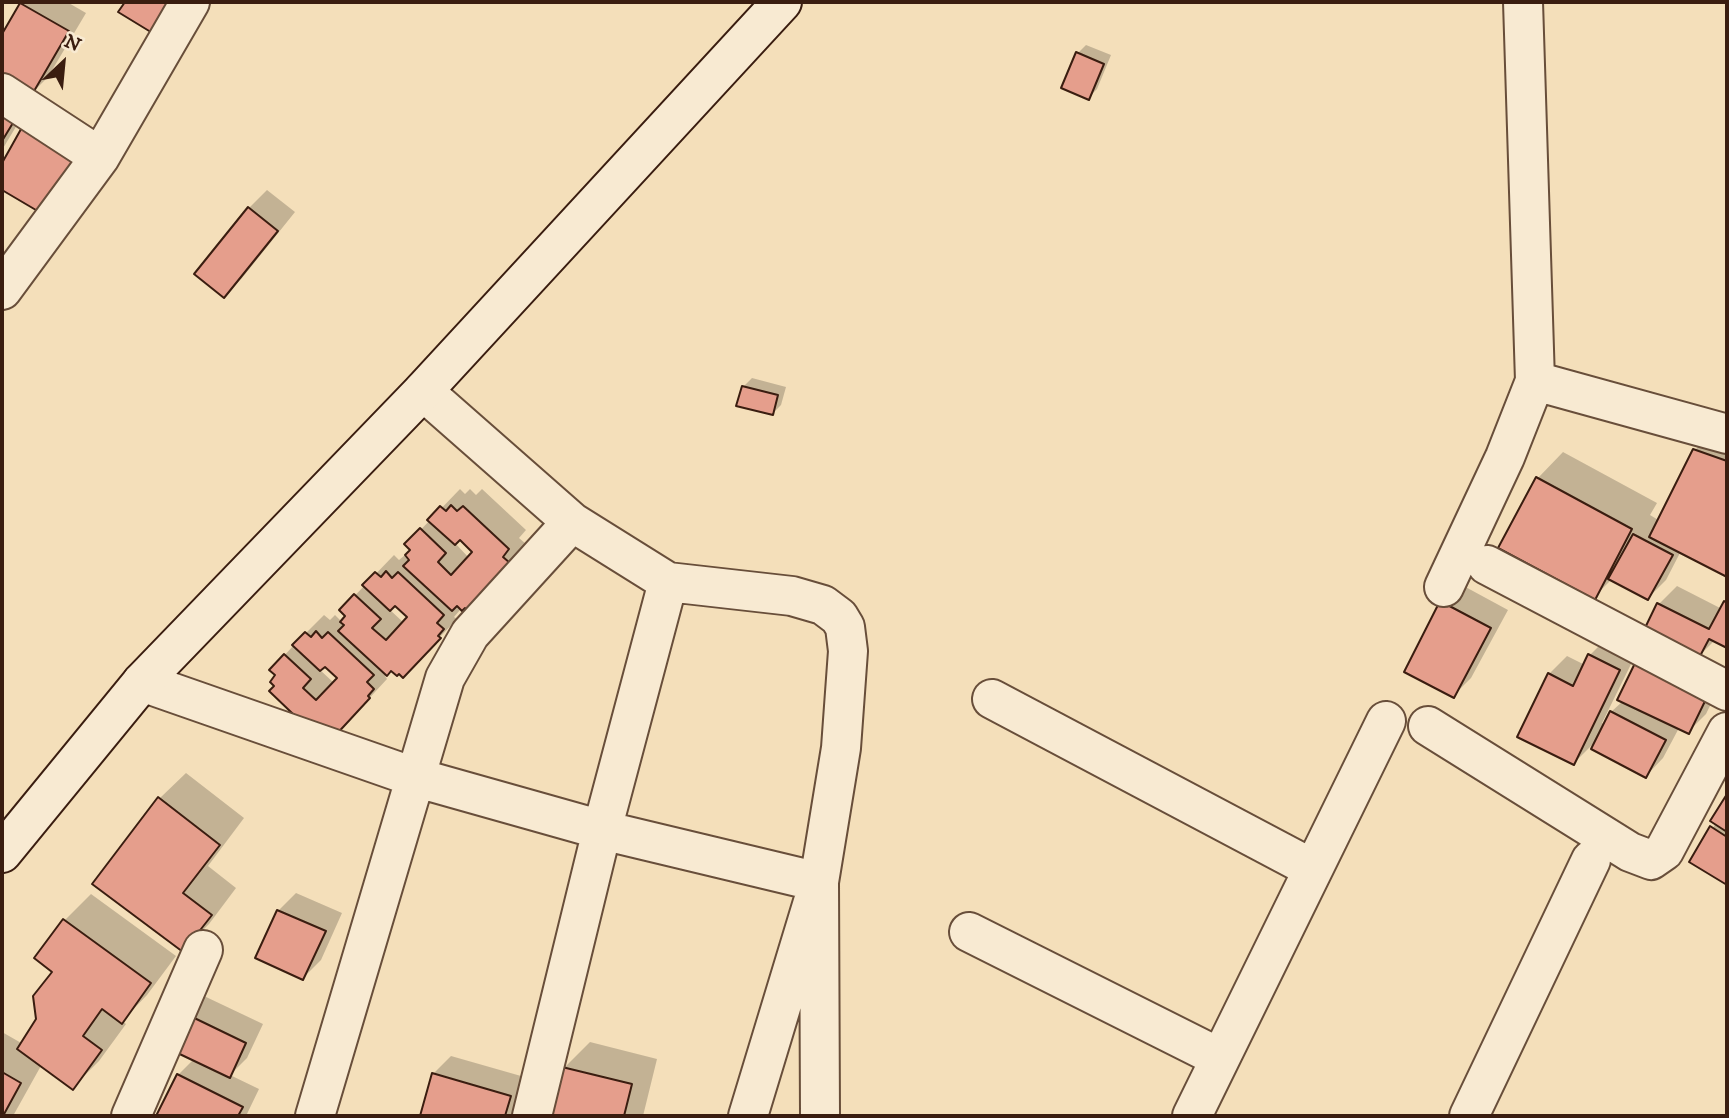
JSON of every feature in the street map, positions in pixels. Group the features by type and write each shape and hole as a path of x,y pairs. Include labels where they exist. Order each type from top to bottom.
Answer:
{"street":[{"path":"8,270 100,158 190,2"},
{"path":"2,853 142,682 423,391 782,2"},
{"path":"1444,587 1505,457 1535,381 1523,2"},
{"path":"2,93 100,158"},
{"path":"1535,381 1727,434"},
{"path":"423,391 572,522 668,582 792,596 823,605 839,617 845,627 848,651 841,748 819,882 748,1116"},
{"path":"315,1116 445,678 470,634 572,522"},
{"path":"1488,565 1727,691"},
{"path":"532,1116 668,582"},
{"path":"142,682 414,777 603,831 819,882"},
{"path":"992,699 1313,869"},
{"path":"1192,1116 1386,721"},
{"path":"1428,726 1630,852 1651,860 1664,851 1727,732"},
{"path":"1469,1116 1591,860"},
{"path":"819,882 820,1116"},
{"path":"969,932 1220,1058"},
{"path":"131,1116 203,950"}],"building":[{"path":"125,2 181,2 159,37 118,12"},
{"path":"20,3 69,31 30,98 2,80 2,34"},
{"path":"1076,52 1104,64 1089,100 1061,88"},
{"path":"2,103 19,113 2,141"},
{"path":"25,122 80,153 41,213 2,190 2,163"},
{"path":"248,207 278,231 224,298 194,274"},
{"path":"742,386 778,395 773,415 736,406"},
{"path":"1693,449 1727,461 1727,577 1649,537"},
{"path":"1536,477 1632,529 1595,600 1498,548"},
{"path":"451,505 457,511 463,506 509,549 503,557 510,563 468,612 457,606 452,611 403,566 409,560 405,555 410,550 404,544 420,528 446,553 438,562 451,575 472,552 460,540 455,545 427,520 440,506 446,511"},
{"path":"1633,534 1673,555 1648,600 1608,579"},
{"path":"386,571 392,578 398,572 444,615 437,623 444,629 438,636 441,638 403,678 391,671 387,676 338,631 344,625 340,622 345,616 339,610 354,594 381,619 372,628 386,640 407,617 395,606 390,611 362,585 375,572 381,577"},
{"path":"1440,601 1491,628 1454,698 1404,672"},
{"path":"1724,601 1727,603 1727,648 1709,639 1699,658 1644,630 1657,603 1709,629"},
{"path":"316,631 322,638 328,632 374,675 367,682 374,689 368,696 370,698 333,738 317,737 269,691 274,686 270,682 275,675 269,670 284,654 311,679 303,688 316,700 337,678 325,667 320,671 292,645 305,632 311,637"},
{"path":"1588,654 1620,670 1574,765 1517,737 1548,673 1573,686"},
{"path":"1637,659 1709,693 1689,734 1617,700"},
{"path":"1610,711 1666,740 1646,778 1591,749"},
{"path":"1727,794 1727,832 1710,821"},
{"path":"158,797 220,845 183,893 212,915 183,952 92,884"},
{"path":"1710,826 1727,837 1727,885 1689,862"},
{"path":"277,910 326,931 303,980 255,958"},
{"path":"63,919 151,983 122,1024 102,1009 83,1036 102,1050 73,1090 17,1049 36,1019 33,996 52,972 34,958"},
{"path":"184,1013 246,1043 230,1078 167,1048"},
{"path":"562,1067 632,1084 624,1116 550,1116"},
{"path":"2,1072 21,1083 3,1116 2,1116"},
{"path":"432,1073 511,1096 505,1116 420,1116"},
{"path":"177,1074 243,1107 238,1116 156,1116"}]}
